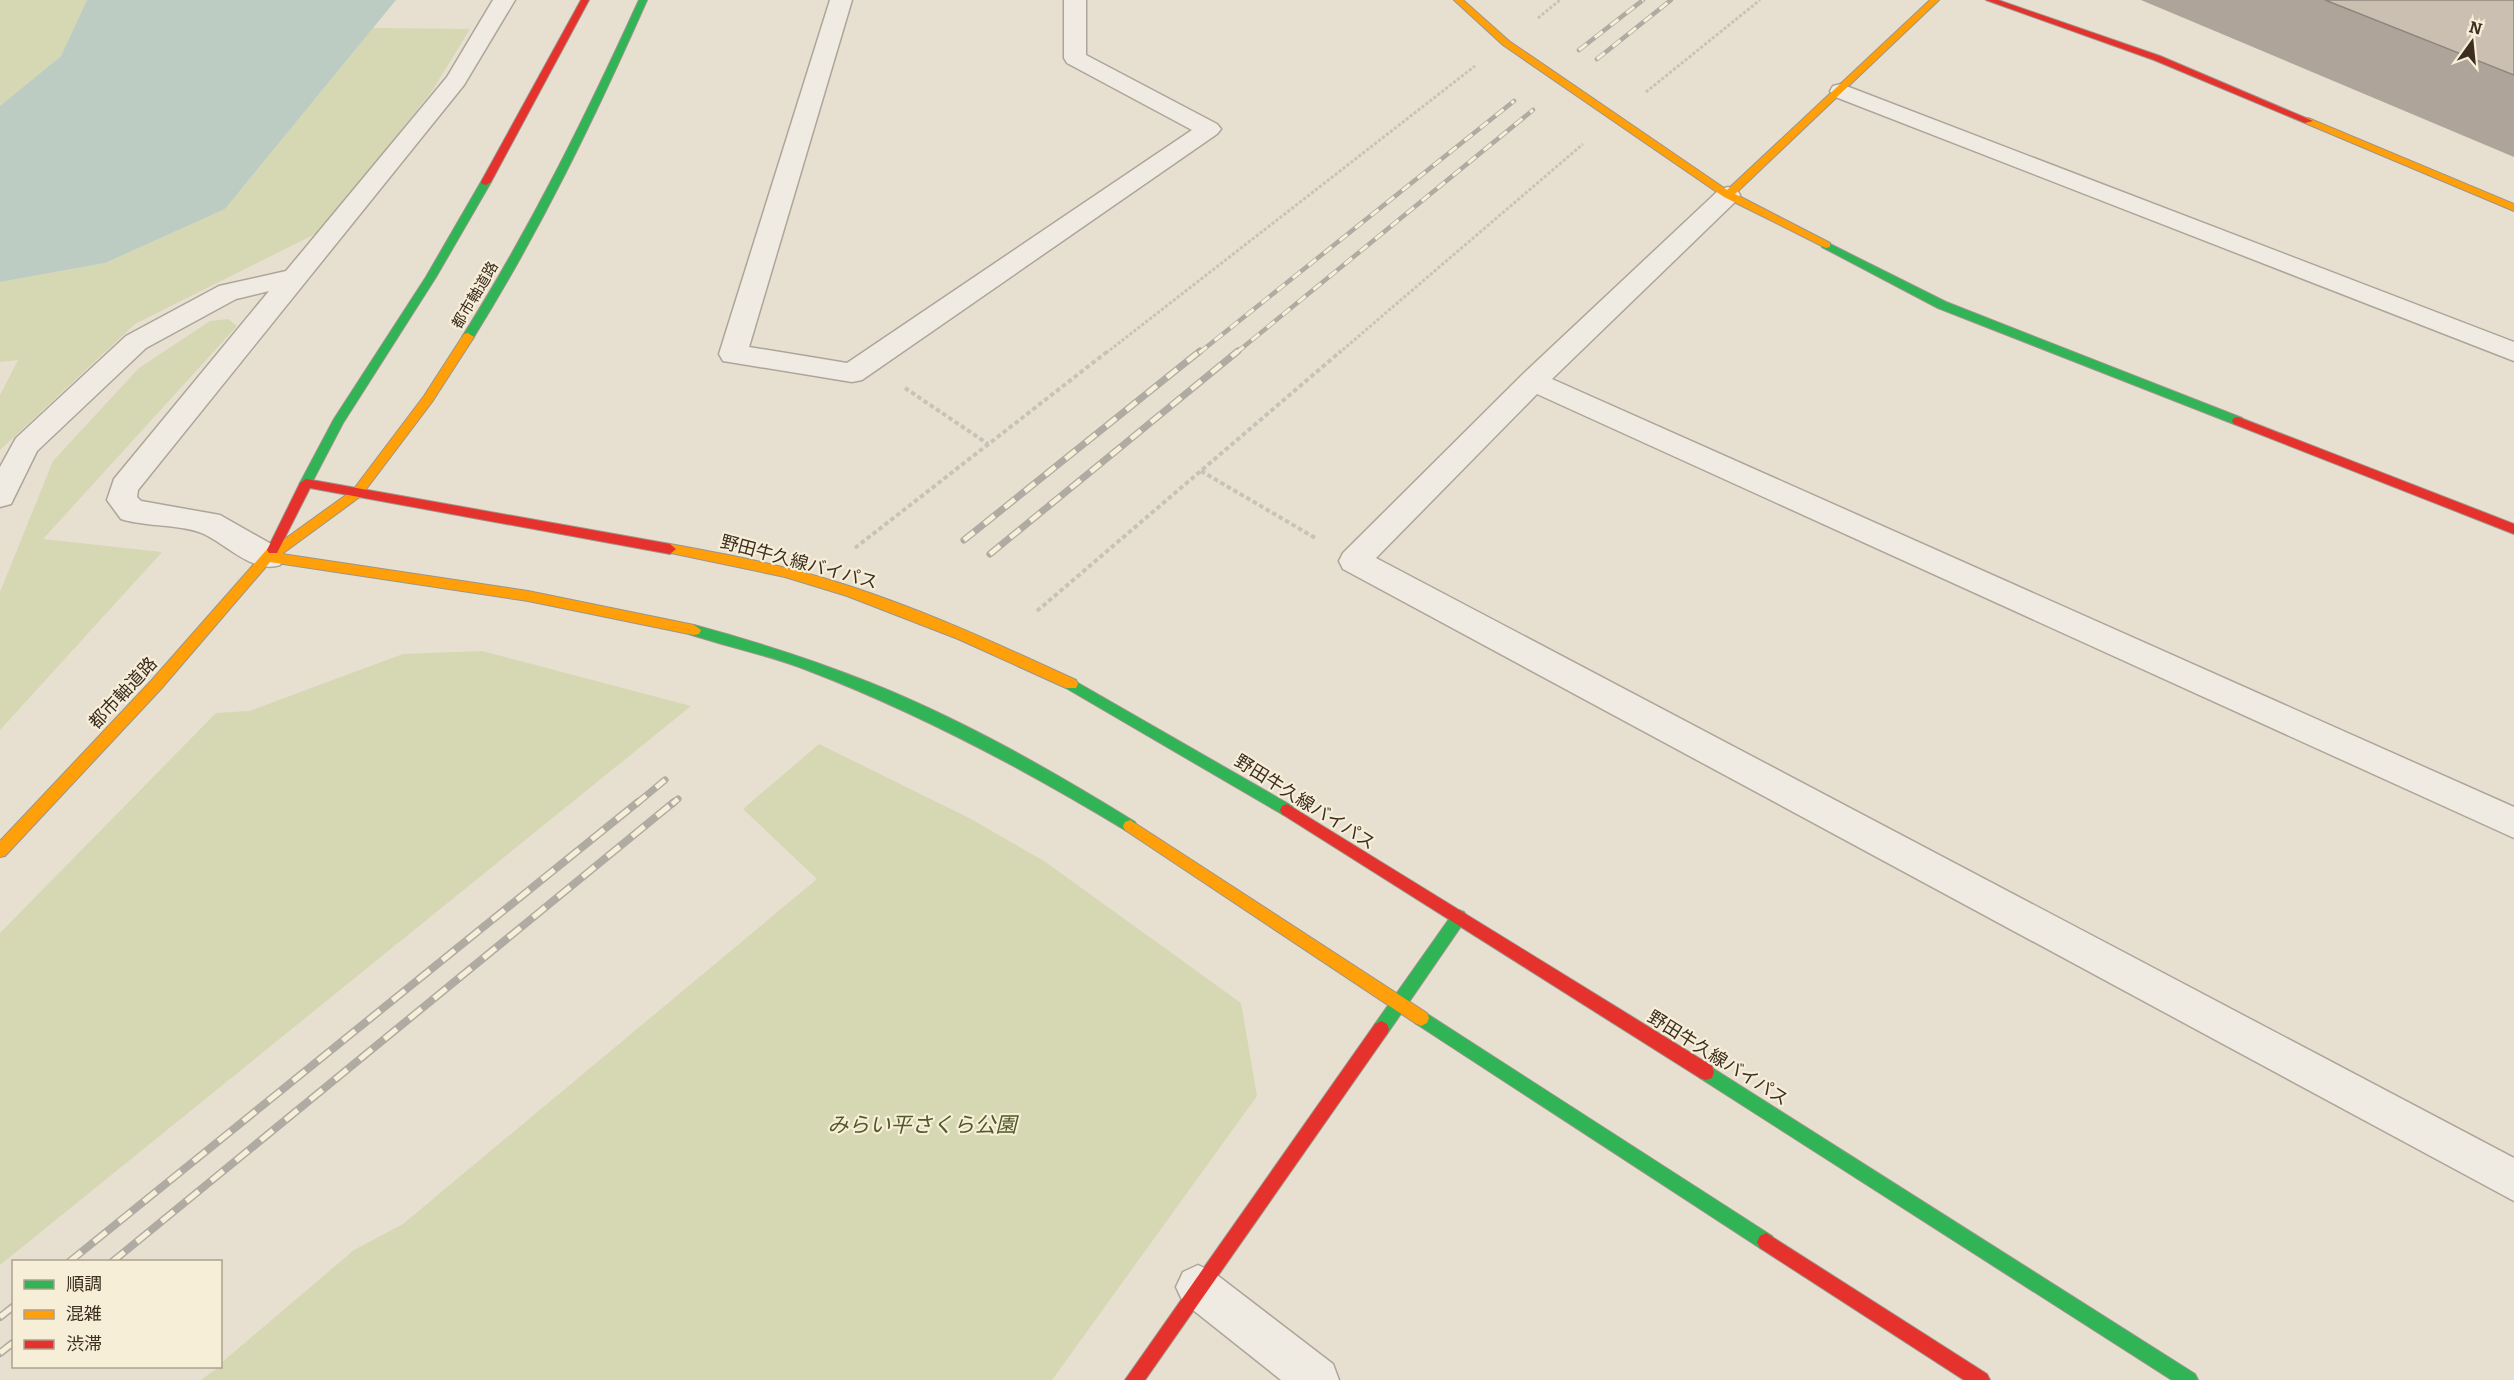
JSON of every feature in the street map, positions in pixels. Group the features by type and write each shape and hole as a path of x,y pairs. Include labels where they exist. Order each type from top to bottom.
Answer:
{"main road":[{"name":"都市軸道路","path":"269,557 338,422 431,277 585,0"},
{"name":"都市軸道路","path":"0,851 156,684 269,557 357,493 409,429 496,295 571,159 643,0"},
{"path":"1458,0 1506,42 1728,195 1942,305 2514,529"},
{"path":"1728,195 1935,0"},
{"path":"1990,0 2157,58 2514,208"},
{"name":"野田牛久線バイパス","path":"306,483 747,563 851,592 1018,659 1078,687 1292,813 1459,917 2027,1275 2188,1380"},
{"path":"269,557 529,597 657,622 781,655 885,695 994,746 1103,810 1271,916 1398,1002 1981,1380"},
{"path":"1134,1380 1459,917"}],"street":[{"path":"269,557 209,523 132,511 122,500 124,487 456,80 504,0"},
{"path":"840,0 733,354 852,373 1209,129 1075,58 1075,0"},
{"path":"1841,91 2514,352"},
{"path":"1728,195 1533,381 1354,561 2514,1180"},
{"path":"0,496 26,445 136,342 228,292 295,278"},
{"path":"1533,381 2514,823"},
{"path":"1198,1287 1317,1380"}],"path":[{"path":"855,548 1560,0"},
{"path":"1037,611 1615,117 1760,0"},
{"path":"867,363 988,444"},
{"path":"1201,471 1354,561"}],"green space":[{"path":"0,0 87,0 61,56 0,106"},
{"path":"373,28 470,29 432,91 321,231 135,324 0,450 0,395 18,360 0,362 0,282 105,263 225,209"},
{"path":"228,319 237,326 43,539 162,552 0,730 0,592 53,461 139,368 210,321"},
{"path":"482,651 691,706 0,1265 0,933 216,713 249,711 403,654"},
{"name":"みらい平さくら公園","path":"819,744 969,818 1044,861 1241,1003 1257,1096 1052,1380 201,1380 217,1368 222,1368 222,1362 354,1250 403,1224 817,879 743,809"}],"shaded area":[{"path":"87,0 396,0 225,209 105,263 0,282 0,106 61,56"}],"building":[{"path":"2325,0 2514,0 2514,75"}],"railway":[{"path":"1579,50 1643,0"},
{"path":"1597,59 1671,0"},
{"path":"1199,353 1514,101"},
{"path":"1236,353 1533,110"},
{"path":"964,540 1200,351"},
{"path":"990,554 1238,351"},
{"path":"636,804 665,780"},
{"path":"672,804 678,799"},
{"path":"71,1260 638,802"},
{"path":"114,1260 674,802"},
{"path":"0,1317 12,1308"},
{"path":"0,1353 12,1344"}],"traffic: fast":[{"path":"468,337 518,256 562,172 643,0"},
{"path":"306,483 338,422 431,277 486,182"},
{"path":"1826,245 1942,305 2238,421"},
{"path":"694,630 809,665 920,711 1027,765 1130,826"},
{"path":"1071,684 1287,810"},
{"path":"1381,1029 1459,917"},
{"path":"1421,1018 1766,1242"},
{"path":"1706,1072 2189,1380"}],"traffic: slow":[{"path":"1458,0 1506,43 1728,195 1826,245"},
{"path":"1728,195 1935,0"},
{"path":"2308,121 2514,208"},
{"path":"269,557 357,493 428,399 468,337"},
{"path":"670,549 739,562 852,592 963,635 1071,684"},
{"path":"0,851 156,685 273,550"},
{"path":"269,557 528,596 694,630"},
{"path":"1130,826 1421,1018"}],"traffic: jam":[{"path":"486,182 585,0"},
{"path":"1990,0 2157,58 2308,121"},
{"path":"2238,421 2514,529"},
{"path":"273,550 306,483 670,549"},
{"path":"1287,810 1706,1072"},
{"path":"1134,1380 1381,1029"},
{"path":"1766,1242 1981,1380"}]}
